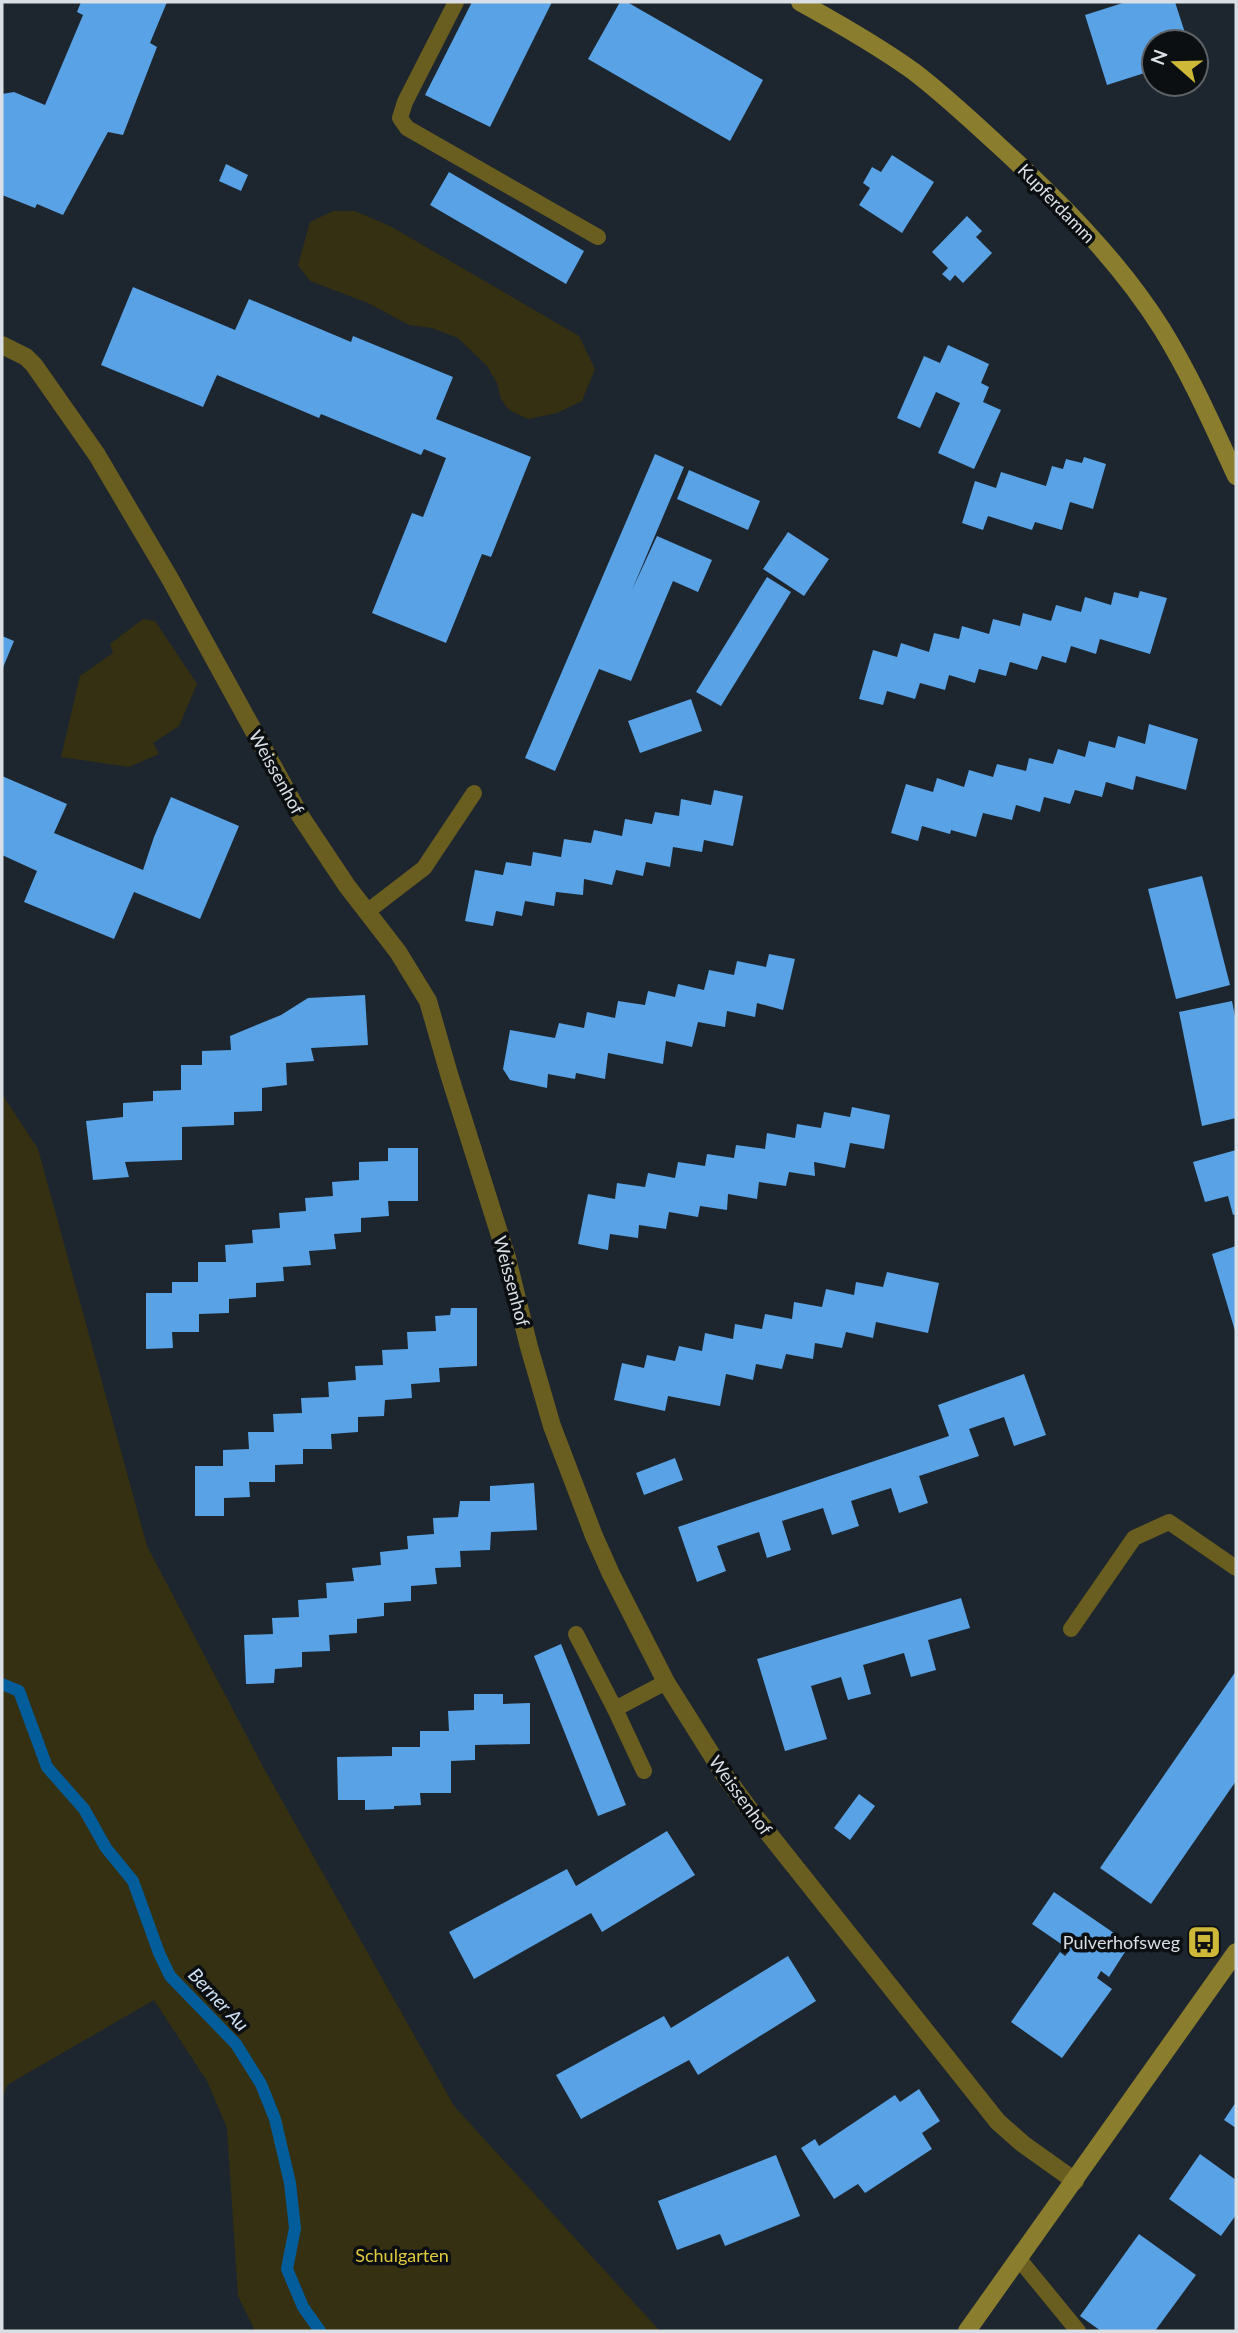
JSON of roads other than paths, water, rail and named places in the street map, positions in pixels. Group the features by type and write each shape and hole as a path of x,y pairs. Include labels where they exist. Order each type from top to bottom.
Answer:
{"street":[{"name":"Kupferdamm","path":"800,2 913,72 1030,174 1088,233 1132,286 1161,328 1194,385 1236,476"},
{"name":"Weissenhof","path":"2,345 26,357 34,365 97,455 169,577 301,817 347,886 398,952 429,1001 507,1258 552,1426 611,1574 666,1682 724,1776 752,1814 998,2122 1023,2144 1075,2181"},
{"path":"967,2331 1236,1952"}],"lane":[{"path":"456,2 405,102 400,118 407,128 598,237"},
{"path":"368,911 424,868 474,793"},
{"path":"1071,1629 1134,1538 1169,1522 1236,1568"},
{"path":"576,1634 644,1771"},
{"path":"615,1709 666,1682"},
{"path":"1019,2259 1078,2331"}],"waterway":[{"name":"Berner Au","path":"2,1684 19,1691 47,1767 84,1809 106,1848 133,1881 170,1976 236,2044 261,2084 275,2119 290,2183 295,2228 287,2269 303,2307 320,2331"}],"place":[{"name":"Pulverhofsweg","path":"1204,1942"}],"park label":[{"name":"Schulgarten","path":"402,2255"}]}
